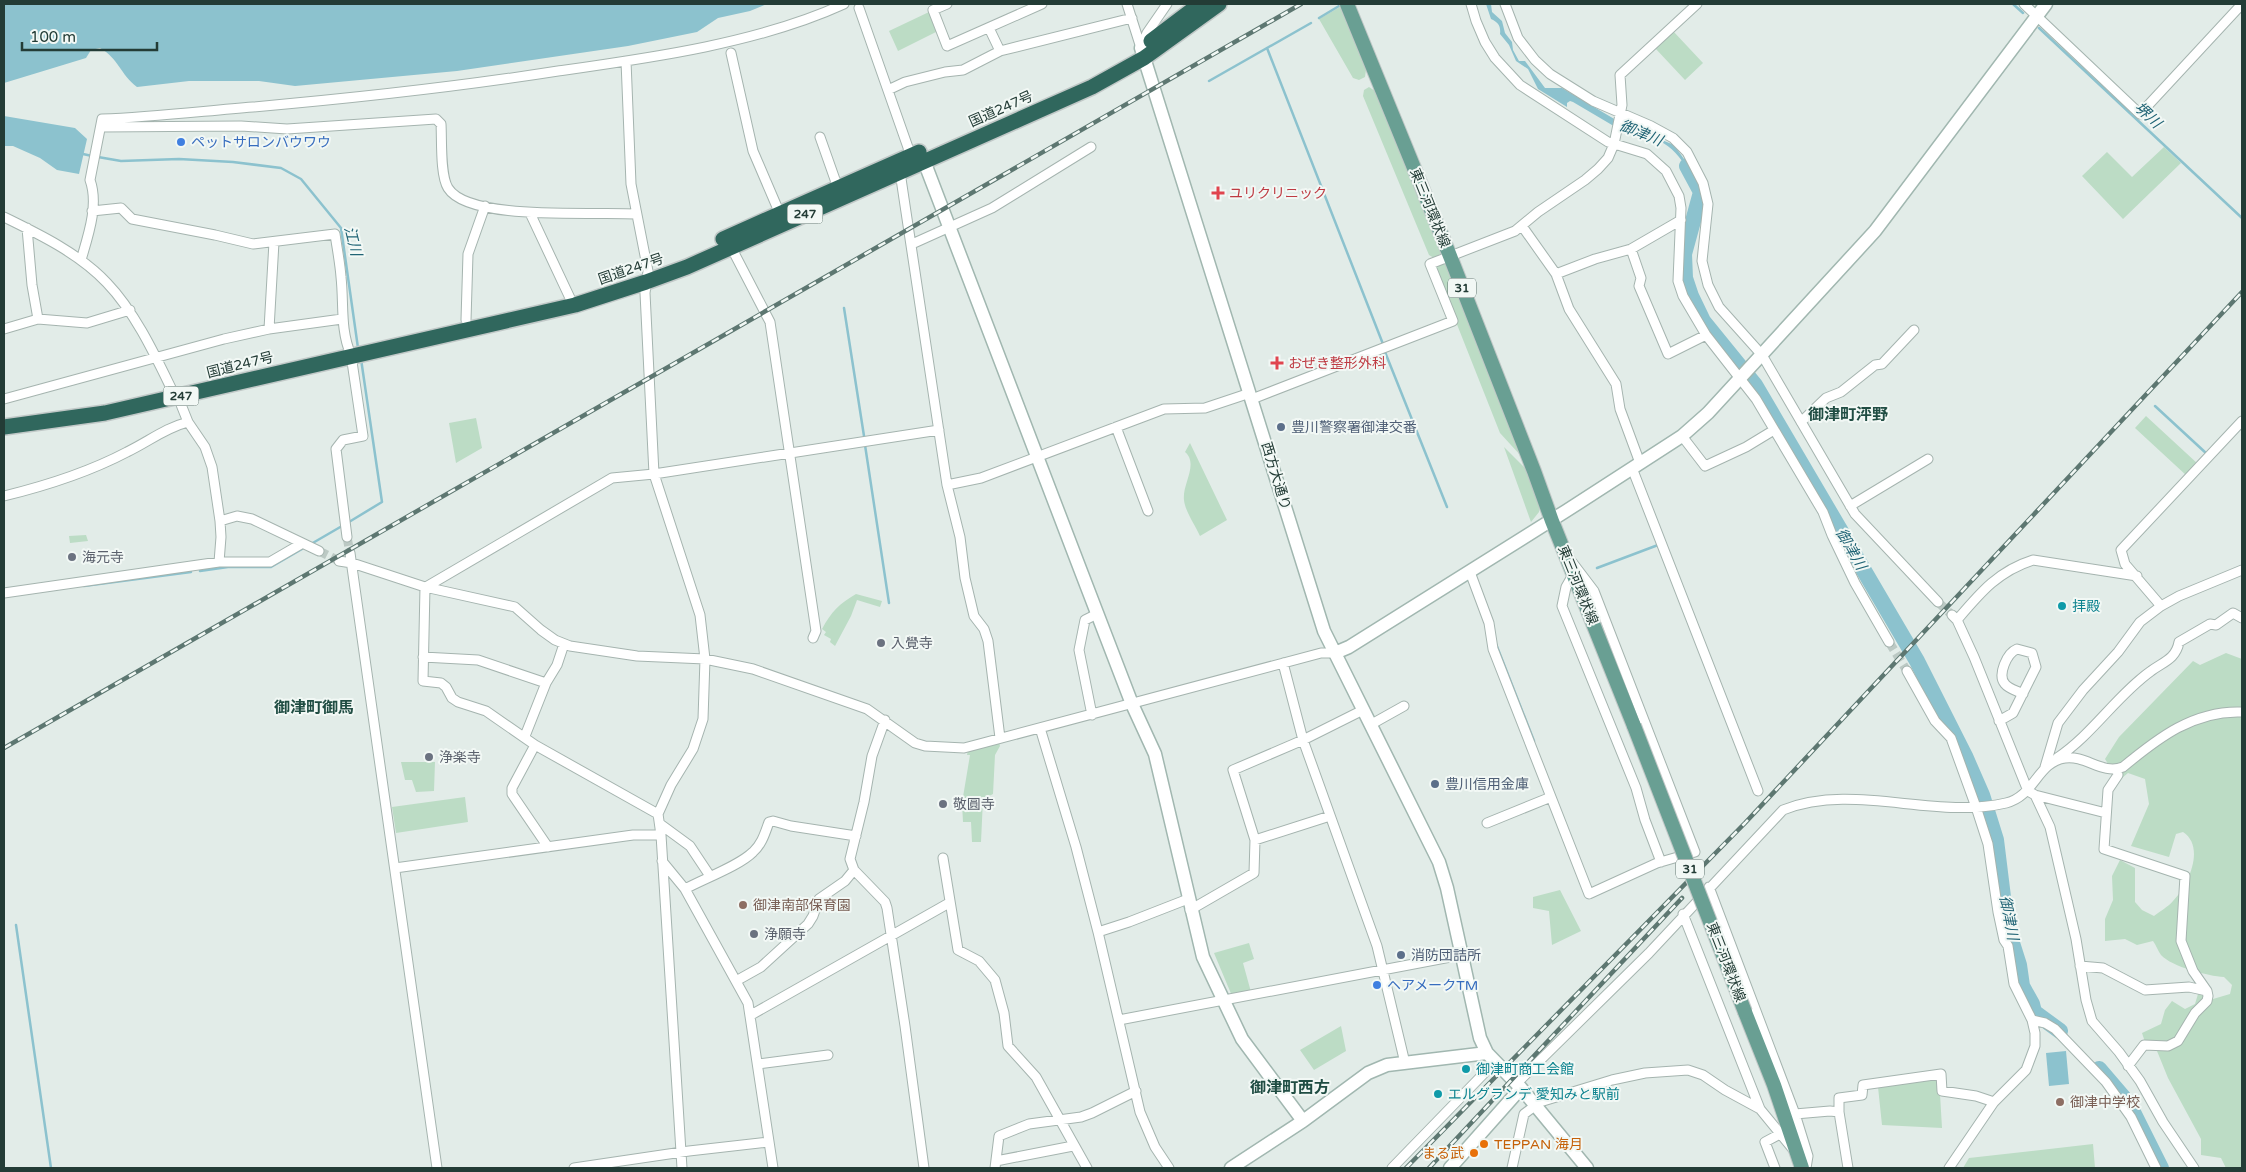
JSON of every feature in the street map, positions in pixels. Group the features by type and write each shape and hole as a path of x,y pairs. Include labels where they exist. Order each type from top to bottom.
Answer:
{"highway":[{"name":"国道247号","path":"1143,53 1200,4"},
{"name":"国道247号","path":"355,350 466,320 570,298 647,277 838,188 1092,87 1220,4"},
{"name":"国道247号","path":"4,427 87,416 175,392 355,350 575,305 732,247 900,172 917,158"},
{"name":"国道247号","path":"4,418 175,392"}],"main road":[{"name":"東三河環状線","path":"1347,4 1450,256 1534,470 1552,521 1745,1012 1800,1162"}],"street":[{"path":"81,260 91,223 92,186 90,180 102,119 351,98 474,84 626,61 770,31 799,23 844,4"},
{"path":"947,4 933,10 947,46 1042,4"},
{"path":"1126,4 1143,53"},
{"path":"1143,53 1147,33 1167,4"},
{"path":"1471,4 1485,42 1495,58 1520,85 1541,100 1614,142 1647,154 1666,171 1679,196 1681,220 1678,250 1678,281 1686,304 1706,336 1756,399 1823,512 1855,582 1889,642"},
{"path":"1505,4 1518,38 1550,74 1593,101 1673,138 1686,152 1703,183 1708,204 1702,261 1708,285 1719,307 1761,356 1850,506 1938,602"},
{"path":"947,484 981,478 1164,409 1205,408 1251,396 1453,321 1430,264 1515,231 1598,169 1608,158 1614,142 1620,115 1620,75 1696,4"},
{"path":"2024,4 2140,114 2242,4"},
{"path":"339,561 352,563 426,587 515,607 541,630 564,644 637,656 705,659 753,669 811,691 841,699 867,709 915,743 925,746 964,748 1325,652 1335,653 1349,647 1552,521 1682,436 1708,413 1875,231 2046,4"},
{"path":"859,8 888,90 917,158 950,226 1097,614 1132,704 1155,754 1189,905 1203,957 1242,1040 1303,1121"},
{"path":"888,90 905,82 945,72 963,70 1000,51 1132,18"},
{"path":"989,28 1000,51"},
{"path":"731,53 753,150 780,214"},
{"name":"西方大通り","path":"1143,53 1324,631 1440,862 1480,1038 1492,1057"},
{"path":"626,61 631,184 647,277 645,293 654,474 700,615 705,659 704,704 698,736 658,814 661,835 682,1168"},
{"path":"101,127 241,126 287,130 436,119 442,124 444,180 448,189 464,201 530,214 611,212 636,214"},
{"path":"820,137 838,188"},
{"path":"912,244 992,208 1091,147"},
{"path":"900,172 947,484 960,537 965,578 974,616 984,629 988,641 1000,738"},
{"path":"466,320 468,254 485,206"},
{"path":"92,211 121,208 132,219 253,244 335,234 341,277 342,319 355,350 363,436 343,440 336,449 347,537"},
{"path":"530,214 570,298"},
{"path":"4,216 81,260 106,282 130,310 175,392 188,422 205,447 212,467 222,536 219,562"},
{"path":"1556,274 1595,259 1632,249 1681,220"},
{"path":"1522,226 1556,274 1569,310 1616,384 1620,409 1636,466 1758,791"},
{"path":"27,228 32,285 38,319"},
{"path":"269,329 274,242"},
{"path":"732,247 770,322 816,631 813,638"},
{"path":"1632,249 1641,278 1639,286 1668,354 1706,336"},
{"path":"4,329 38,319 88,322 130,310"},
{"path":"4,399 224,339 269,329 342,319"},
{"path":"1801,422 1826,398 1841,392 1875,365 1882,364 1914,330"},
{"path":"2161,606 2125,564 2122,550 2242,420"},
{"path":"4,496 51,484 126,453 172,426 188,422"},
{"path":"1116,427 1148,511"},
{"path":"426,587 612,478 654,474 939,430"},
{"path":"1682,436 1705,466 1746,447 1774,430"},
{"path":"1850,506 1928,459"},
{"path":"220,521 237,516 252,519 301,544 320,551"},
{"path":"4,593 219,562 270,562 301,544"},
{"path":"350,553 437,1168"},
{"path":"1470,572 1489,623 1493,649 1589,894 1661,862 1695,852 1594,591 1567,556"},
{"path":"2137,576 2033,560 2000,575 1954,617 2031,793 2050,827 2076,939 2086,1000 2092,1021 2119,1052 2140,1081 2163,1122 2194,1168"},
{"path":"2049,765 2058,723 2083,690 2118,652 2140,622 2161,606 2179,596 2242,570"},
{"path":"1574,573 1566,587 1562,606 1636,788 1645,820 1661,862"},
{"path":"426,587 423,682 441,683 446,687 452,698 458,702 486,712 535,745 658,814"},
{"path":"2031,793 2049,765 2084,736 2152,670 2173,656 2178,650 2179,642 2210,624 2216,625 2233,613 2242,618"},
{"path":"1092,715 1080,650 1085,620 1097,614"},
{"path":"524,736 546,683 557,665 564,644"},
{"path":"1999,721 2013,713 2023,694 2036,667 2032,654 2016,649 2011,652 2003,669 2003,680 2008,686 2023,694"},
{"path":"423,657 478,660 546,683"},
{"path":"1283,663 1303,740 1384,970 1405,1063"},
{"path":"1907,671 1935,721 1950,738 1979,807 1988,844 1998,912 2004,940 2008,946 2014,984 2032,1020 2036,1046 2026,1070 1994,1102 1949,1168"},
{"path":"1370,725 1404,706"},
{"path":"1098,932 1189,905 1254,873 1255,840 1233,770 1303,740 1363,710"},
{"path":"2049,765 2075,758 2103,769 2116,770 2124,767 2165,734 2184,724 2204,715 2242,712"},
{"path":"885,720 872,756 850,859 854,870 885,902 924,1168"},
{"path":"1040,728 1076,847 1140,1112 1155,1147 1169,1168"},
{"path":"535,745 512,788 512,794 548,847"},
{"path":"2116,770 2118,774 2108,790 2104,850 2185,876 2181,941 2193,971 2207,990 2206,1001 2194,1013 2178,1041 2168,1046 2144,1045 2128,1066"},
{"path":"1450,1168 1519,1086 1649,953 1683,914 1783,810 1808,801 1853,800 1903,802 1943,808 1979,807 2004,803 2031,793 2106,813"},
{"path":"1487,823 1551,797"},
{"path":"1255,840 1330,816"},
{"path":"685,889 742,861 753,853 762,842 770,822 773,820 791,826 856,836"},
{"path":"660,824 690,846 710,876"},
{"path":"395,868 632,835 661,835"},
{"path":"943,858 958,950 979,961 995,980 1004,1013 1008,1046 1036,1077 1058,1120 1087,1168"},
{"path":"662,861 685,889 748,1003 773,1168"},
{"path":"736,981 760,967 808,924 819,899 845,881 854,870"},
{"path":"1709,887 1794,1114 1808,1156 1806,1168"},
{"path":"751,1015 949,903"},
{"path":"1683,914 1760,1109 1800,1162"},
{"path":"1119,1020 1461,955"},
{"path":"2080,966 2102,968 2146,990 2189,987 2207,990"},
{"path":"2032,1020 2045,1023 2055,1029 2106,1082 2130,1117 2156,1168"},
{"path":"758,1064 828,1055"},
{"path":"1492,1057 1519,1086 1587,1168"},
{"path":"1231,1168 1303,1121 1368,1073 1387,1065 1492,1057"},
{"path":"1392,1168 1492,1057"},
{"path":"1512,1168 1524,1114 1535,1105 1612,1080 1645,1073 1688,1070 1703,1075 1725,1090 1760,1109"},
{"path":"1848,1168 1839,1112 1839,1098 1862,1096 1863,1085 1941,1074 1942,1091 1976,1096 1994,1102"},
{"path":"1064,1130 1081,1117 1136,1091"},
{"path":"1794,1114 1839,1112"},
{"path":"1073,1146 996,1165 999,1136 1029,1124 1081,1117"},
{"path":"1775,1168 1765,1142 1780,1134"},
{"path":"574,1168 681,1152 769,1142"}],"green space":[{"path":"1340,7 1366,70 1365,77 1359,80 1353,78 1319,19"},
{"path":"929,12 936,32 898,51 889,31"},
{"path":"1673,31 1703,63 1685,80 1655,48"},
{"path":"1369,87 1375,91 1417,185 1442,253 1434,258 1429,255 1363,96 1364,90"},
{"path":"2164,147 2181,163 2123,219 2082,176 2107,152 2132,177"},
{"path":"1445,262 1521,456 1500,433 1435,269 1435,266"},
{"path":"2146,416 2198,464 2187,476 2135,428"},
{"path":"476,418 482,448 456,463 449,423"},
{"path":"1190,443 1227,520 1200,536 1188,513 1184,500 1190,468 1189,457 1185,452"},
{"path":"1504,447 1525,468 1540,507 1539,512 1531,522"},
{"path":"86,535 88,541 70,543 69,536"},
{"path":"856,594 882,601 880,607 857,600 835,646 830,642 831,639 824,635 826,632 822,629 836,608"},
{"path":"2226,653 2242,659 2242,1168 2226,1168 2221,1158 2201,1155 2201,1139 2168,1078 2157,1051 2145,1042 2142,1033 2161,1024 2165,1010 2172,1001 2185,1009 2195,1004 2198,994 2213,999 2230,994 2232,985 2224,977 2200,973 2173,963 2161,955 2153,941 2137,945 2125,939 2105,941 2105,919 2113,900 2112,876 2120,860 2135,868 2135,902 2142,910 2154,916 2169,905 2179,894 2189,877 2194,856 2190,839 2183,832 2176,834 2169,857 2131,846 2149,804 2145,779 2128,773 2122,778 2115,775 2105,759 2119,737 2193,661 2200,665"},
{"path":"999,742 1000,746 995,755 993,794 983,799 981,842 972,842 971,822 963,822 962,803 970,755 967,755 968,750"},
{"path":"401,762 435,762 434,791 416,792 412,780 405,780"},
{"path":"465,797 468,822 396,833 392,807"},
{"path":"1560,890 1581,931 1552,945 1549,911 1533,908 1533,897"},
{"path":"1249,943 1254,959 1243,963 1251,992 1232,996 1214,953"},
{"path":"1341,1026 1346,1051 1314,1070 1300,1050"},
{"path":"1939,1077 1942,1128 1882,1125 1878,1087"},
{"path":"2093,1144 2095,1168 1963,1168 1969,1158"}],"water":[{"path":"4,4 767,4 750,11 718,18 697,32 628,46 457,71 295,86 259,81 189,81 137,87 116,62 100,48 91,50 86,58 4,83"},
{"path":"1486,4 1491,4 1492,12 1502,21 1505,33 1512,42 1513,50 1519,61 1525,61 1545,88 1562,88 1621,123 1674,145 1694,173 1701,190 1679,156 1664,144 1612,125 1573,102 1567,103 1567,107 1538,89 1528,69 1516,61 1509,45 1500,34 1496,21 1491,19"},
{"path":"4,116 75,128 87,139 79,174 57,170 40,158 13,146 4,146"},
{"path":"2066,1051 2069,1084 2049,1086 2046,1053"}],"waterway":[{"name":"堺川","path":"2013,4 2023,13"},
{"path":"1319,18 1339,6"},
{"path":"1209,81 1311,23"},
{"name":"堺川","path":"2039,28 2242,218"},
{"path":"1267,48 1383,344"},
{"name":"江川","path":"83,154 92,156"},
{"name":"江川","path":"98,157 121,161 179,159 233,162 281,168 301,179 341,228 358,348"},
{"name":"御津川","path":"1687,166 1701,192 1684,254 1685,278 1691,296 1703,321 1755,385 1917,661 1965,756 1982,795 1996,840 2004,905 2019,965 2022,986 2032,1004 2034,1012 2060,1031"},
{"path":"844,308 864,436"},
{"path":"1385,352 1447,507"},
{"name":"江川","path":"349,522 382,502 361,359"},
{"path":"2155,406 2207,454"},
{"path":"865,445 889,603"},
{"path":"311,544 342,526"},
{"path":"1597,568 1658,545 1659,547"},
{"path":"200,571 228,567 271,567 302,549"},
{"path":"84,586 191,572"},
{"path":"1496,644 1534,741"},
{"path":"16,925 51,1168"},
{"name":"御津川","path":"2099,1069 2129,1104 2161,1168"}],"tunnel":[{"path":"347,537 350,553"},
{"path":"319,551 339,561"},
{"path":"1938,602 1952,615"},
{"path":"1889,642 1907,671"}],"railway":[{"path":"4,748 1301,4"},
{"path":"1406,1168 1745,823 2242,292"},
{"path":"1429,1168 1682,898"}],"place":[{"name":"ペットサロンバウワウ","path":"181,142"},
{"name":"ユリクリニック","path":"1218,193"},
{"name":"おぜき整形外科","path":"1277,363"},
{"name":"豊川警察署御津交番","path":"1281,427"},
{"name":"海元寺","path":"72,557"},
{"name":"拝殿","path":"2062,606"},
{"name":"入覺寺","path":"881,643"},
{"name":"浄楽寺","path":"429,757"},
{"name":"豊川信用金庫","path":"1435,784"},
{"name":"敬圓寺","path":"943,804"},
{"name":"御津南部保育園","path":"743,905"},
{"name":"浄願寺","path":"754,934"},
{"name":"消防団詰所","path":"1401,955"},
{"name":"ヘアメークTM","path":"1377,985"},
{"name":"御津町商工会館","path":"1466,1069"},
{"name":"エルグランデ 愛知みと駅前","path":"1438,1094"},
{"name":"御津中学校","path":"2060,1102"},
{"name":"TEPPAN 海月","path":"1484,1144"},
{"name":"まる武","path":"1474,1153"}],"district":[{"name":"御津町泙野","path":"1848,415"},
{"name":"御津町御馬","path":"314,708"},
{"name":"御津町西方","path":"1290,1088"}]}
